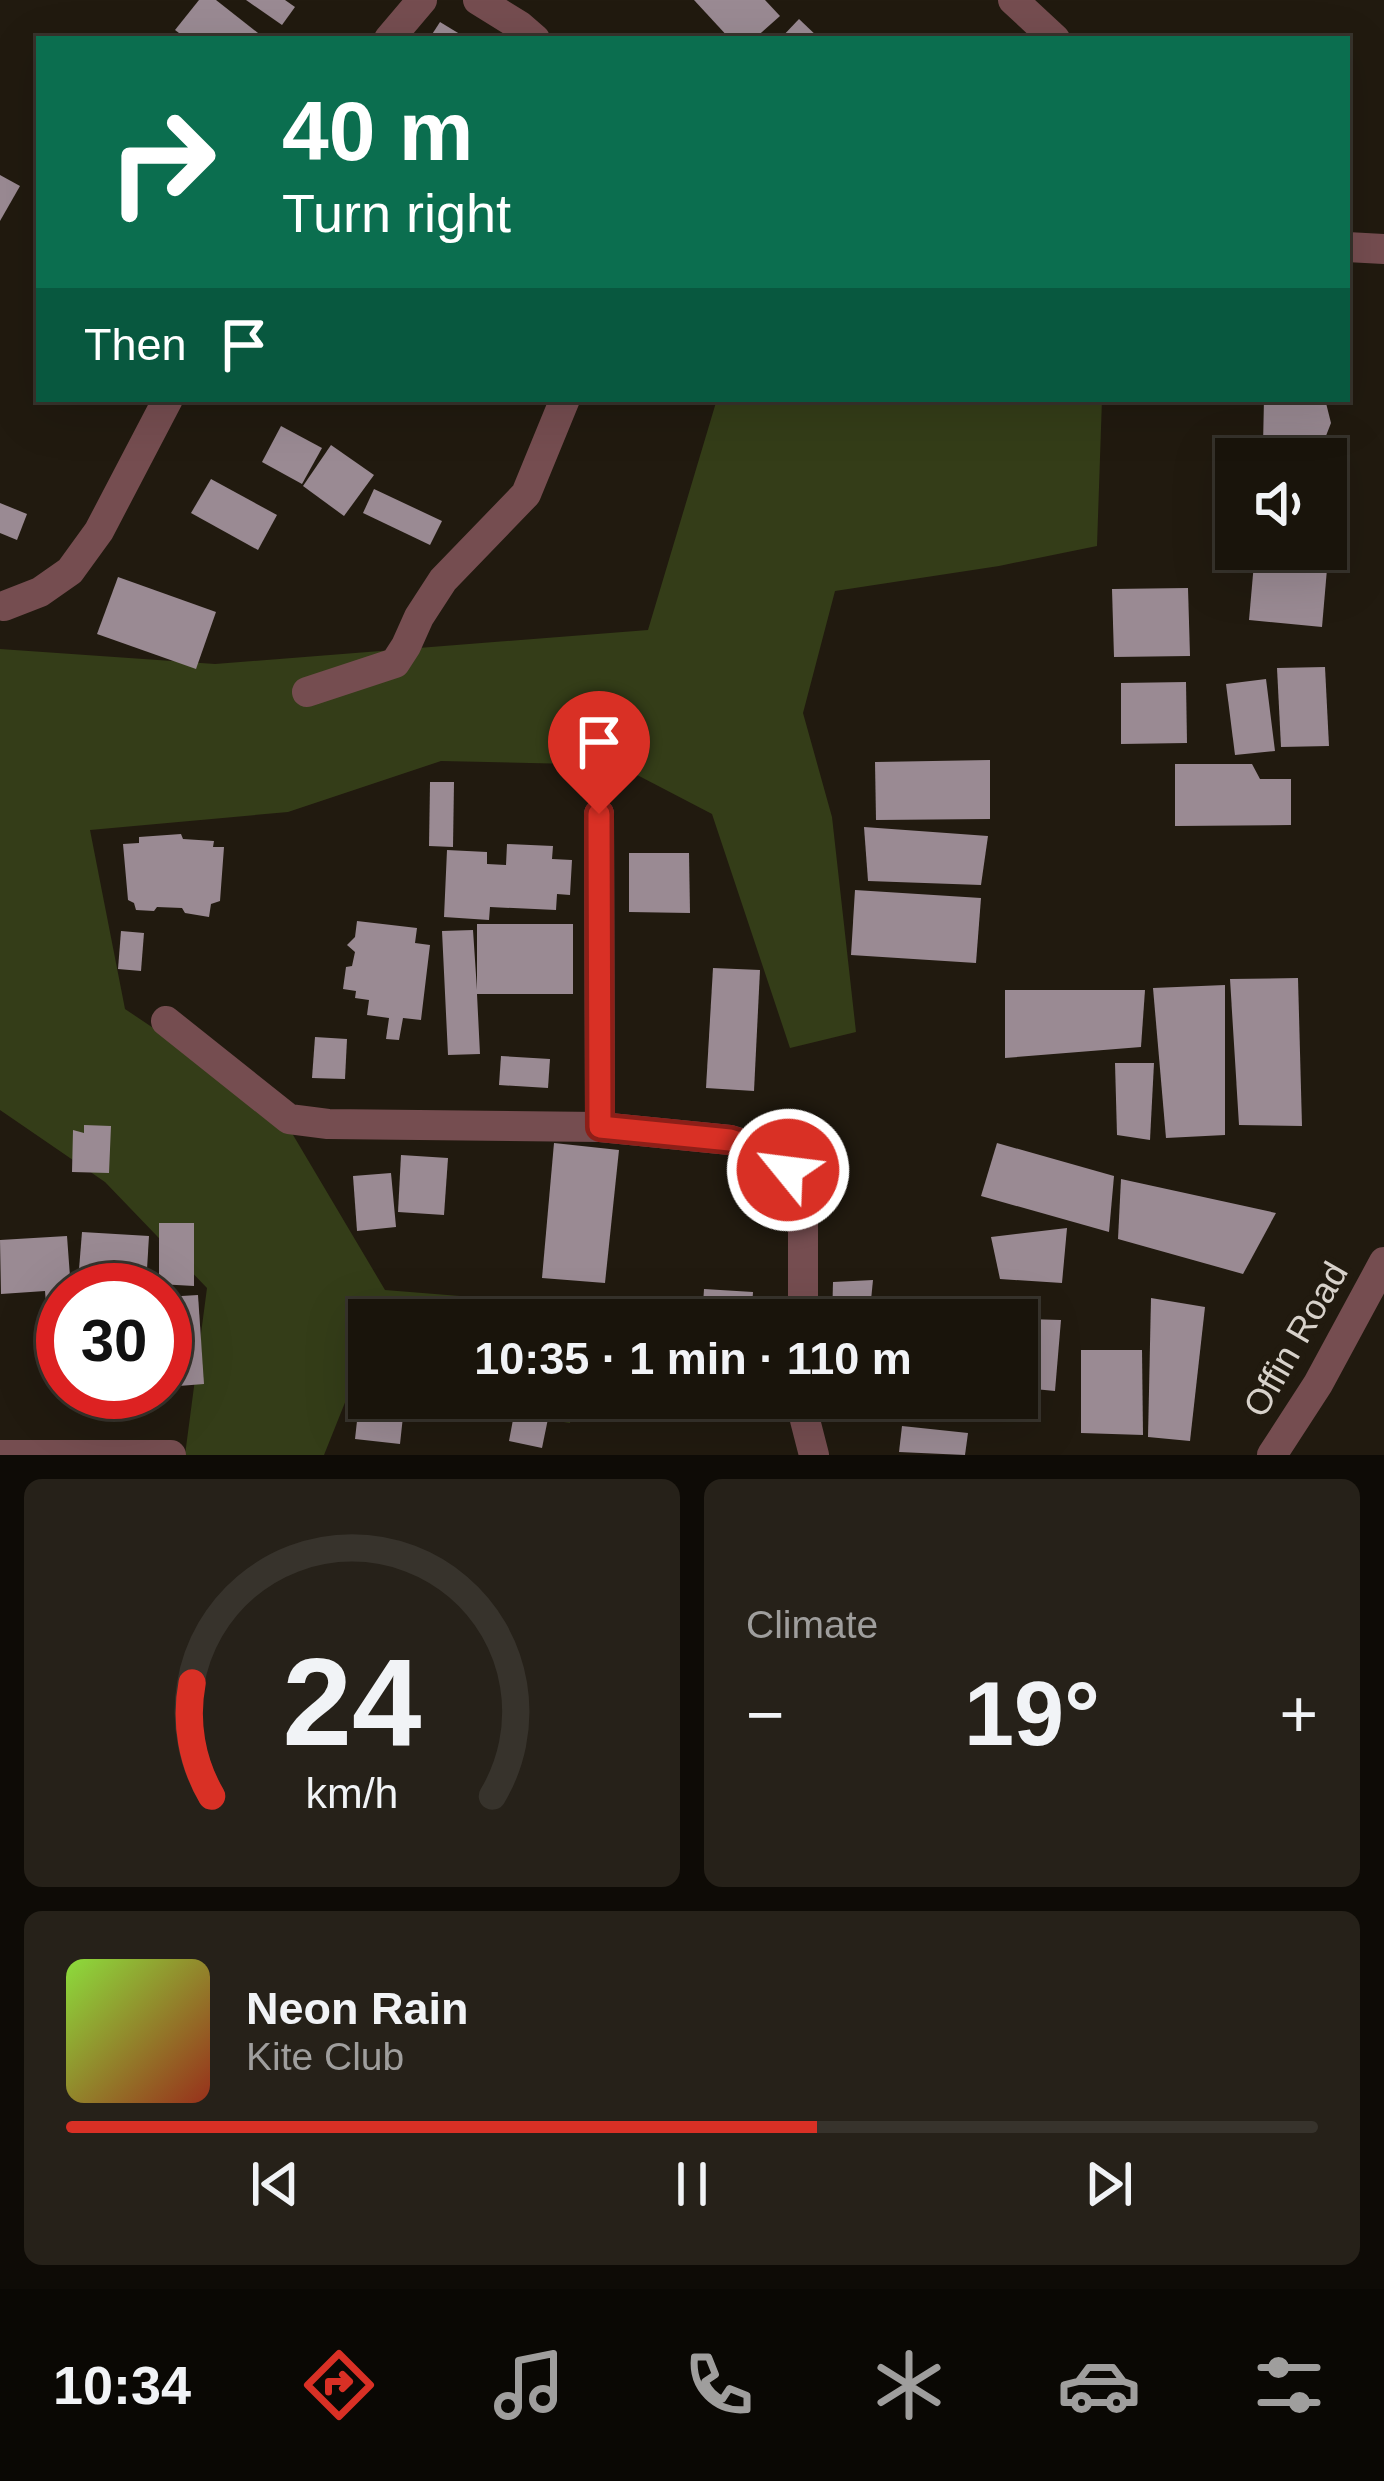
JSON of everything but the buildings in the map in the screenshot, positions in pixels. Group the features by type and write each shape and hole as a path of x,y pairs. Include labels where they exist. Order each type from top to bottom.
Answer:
{"street":[{"path":"392,36 422,0"},
{"path":"478,0 532,36"},
{"path":"1013,0 1052,36"},
{"path":"1350,248 1384,249"},
{"path":"4,606 40,592 70,571 99,531 166,402"},
{"path":"307,692 395,663 443,580 526,494 564,402"},
{"path":"599,814 600,1127"},
{"path":"166,1021 289,1119 328,1124 600,1127 730,1140 775,1155 799,1188 803,1208 803,1299"},
{"name":"Offin Road","path":"1273,1455 1318,1384 1384,1262"},
{"path":"806,1419 814,1455"},
{"path":"0,1455 171,1455"}],"green space":[{"path":"716,402 1102,402 1097,546 835,591 803,713 832,817 856,1032 790,1048 712,814 618,765 441,761 288,812 90,830 125,1009 280,1113 385,1290 496,1299 348,1299 348,1395 324,1455 185,1455 207,1288 192,1272 192,1263 183,1263 105,1182 0,1110 0,649 215,664 648,630"}],"route":[{"path":"599,814 600,1127 730,1140 775,1155 788,1170"}]}
